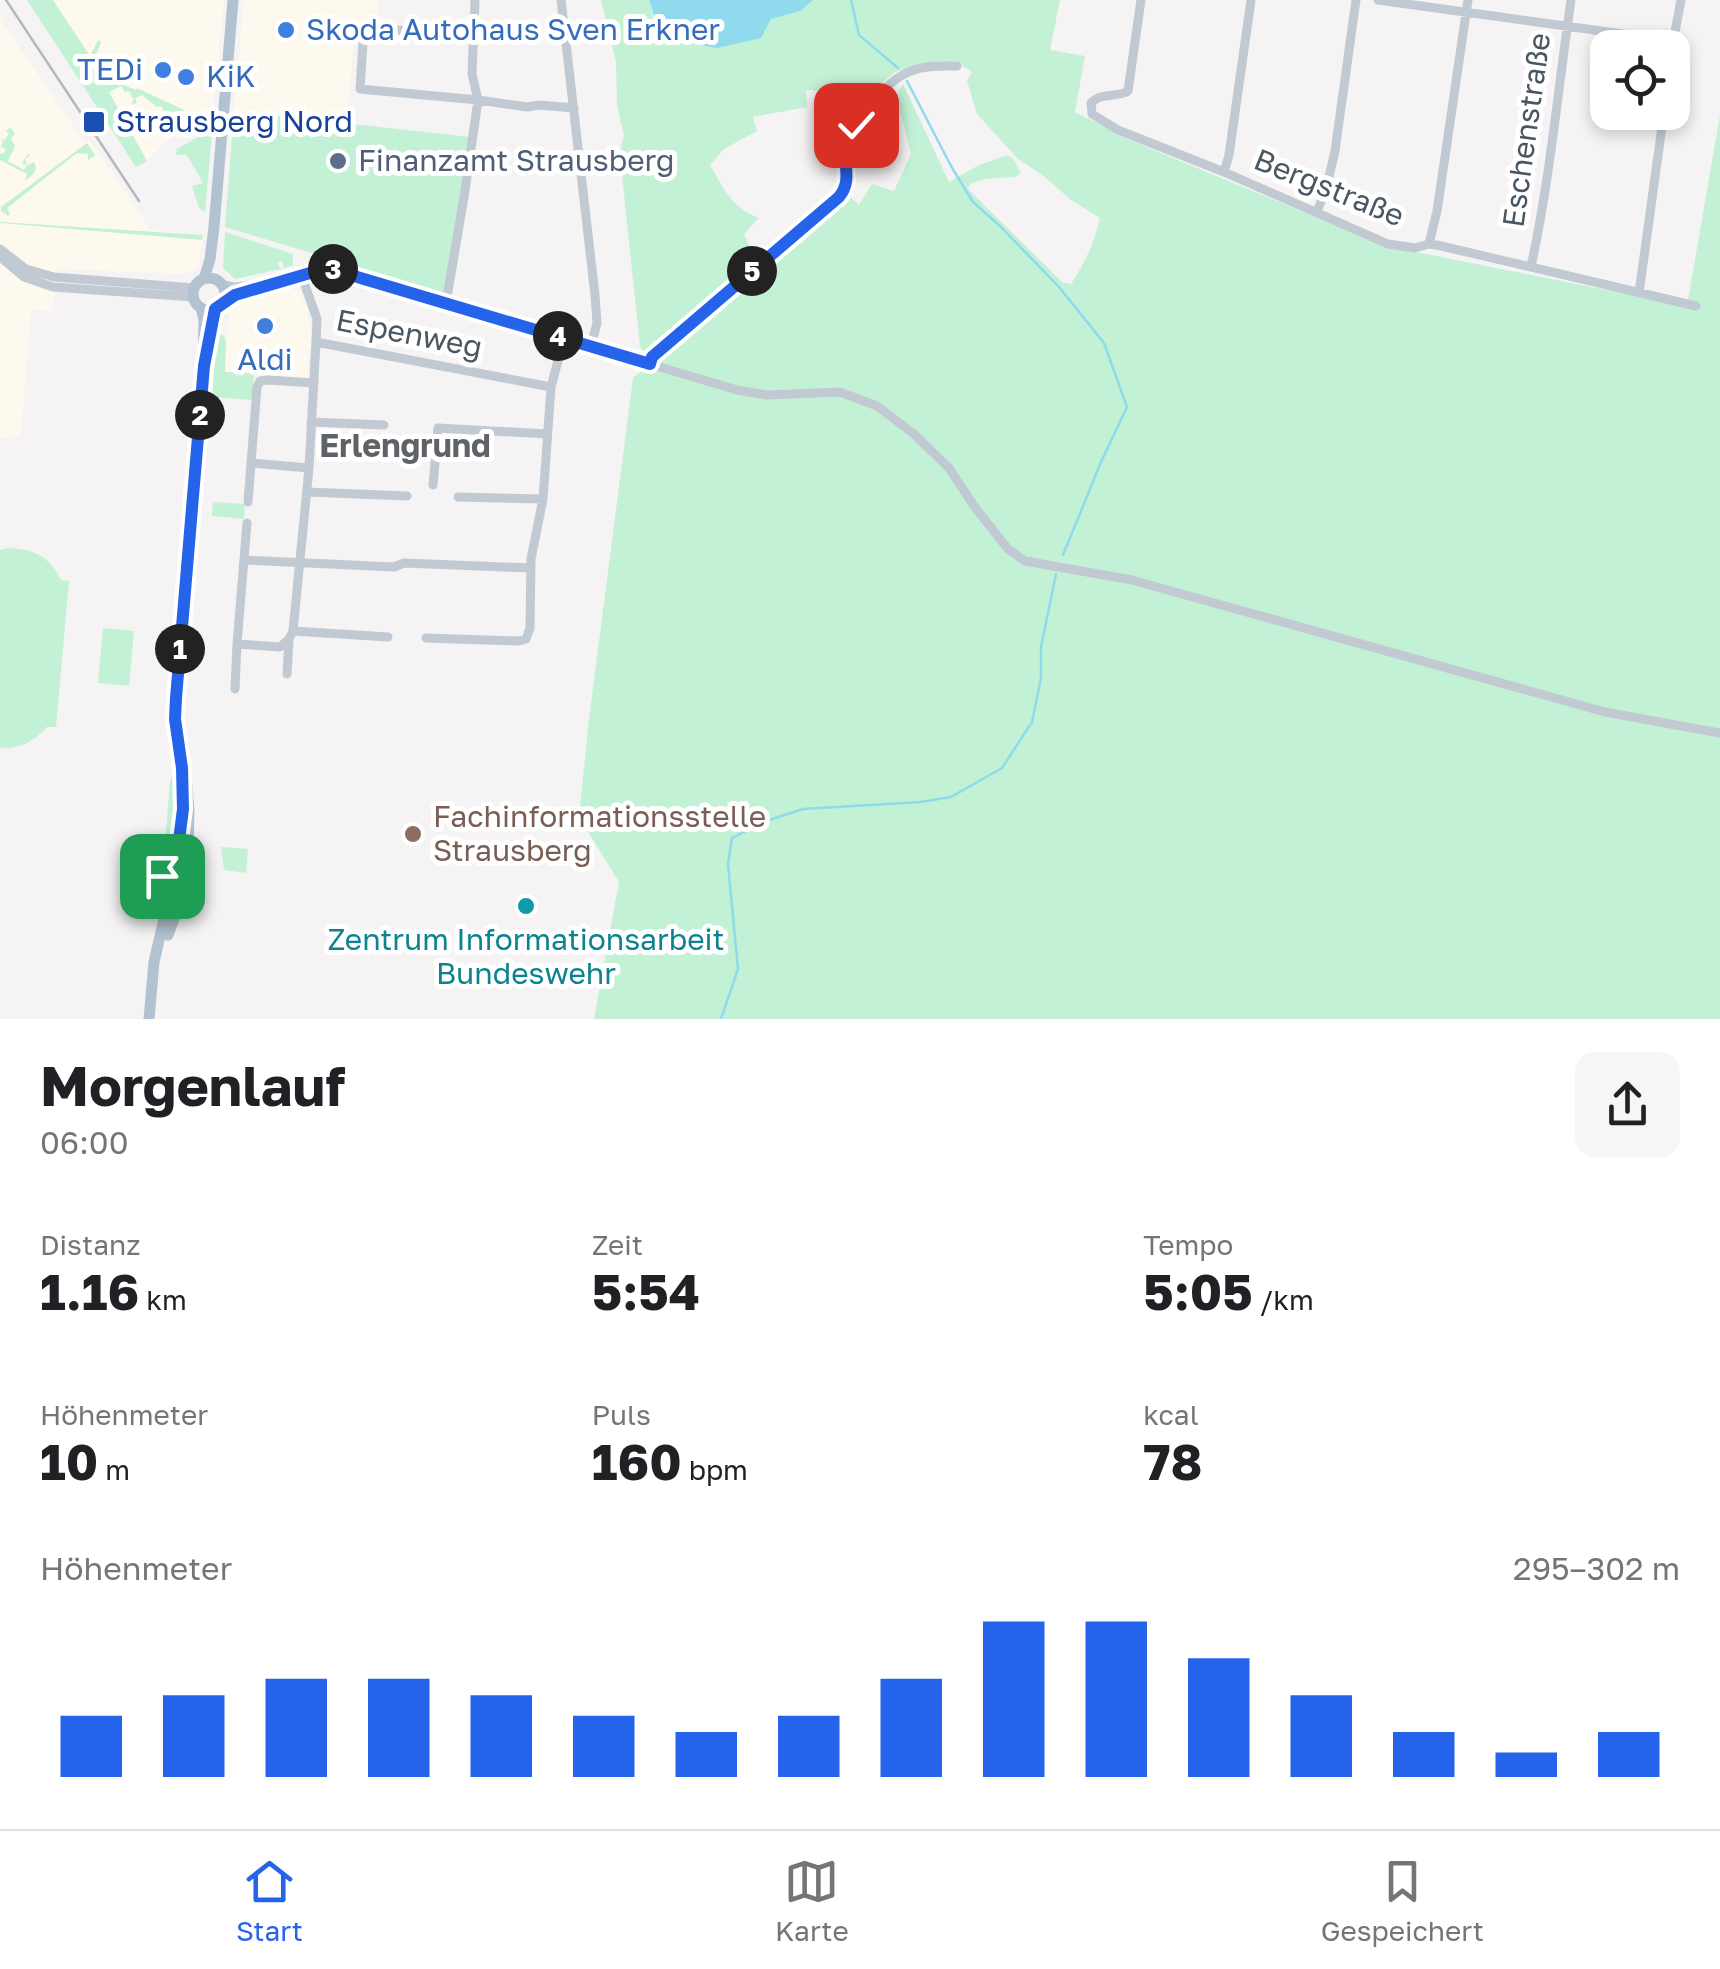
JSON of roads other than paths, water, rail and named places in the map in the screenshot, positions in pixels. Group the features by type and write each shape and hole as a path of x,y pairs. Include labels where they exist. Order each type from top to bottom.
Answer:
{"main road":[{"path":"182,768 178,848 162,871 163,879 177,890 191,888 198,878 198,869 188,850 188,796 175,708 204,366 205,297 233,0"},
{"path":"205,297 225,292 215,260 214,227"},
{"path":"205,297 210,278 220,282"},
{"path":"175,856 190,859"},
{"path":"149,1019 154,962 177,890"}],"street":[{"path":"446,303 478,100 472,74 475,0"},
{"path":"561,0 595,295 597,323 591,346"},
{"name":"Bergstraße","path":"1141,0 1128,90 1091,103 1092,114 1118,130 1388,244 1416,248 1429,244 1696,306"},
{"path":"1224,172 1251,0"},
{"path":"1317,212 1331,170 1356,0"},
{"path":"1378,0 1596,30"},
{"path":"1429,244 1468,0"},
{"name":"Eschenstraße","path":"1530,267 1540,224 1571,0"},
{"path":"1676,30 1681,0"},
{"path":"473,37 386,28 372,33 363,44 360,89 528,107 574,108"},
{"path":"650,364 652,357 846,188 845,146 873,100 906,72 957,66"},
{"path":"1639,293 1662,130"},
{"path":"0,249 23,268 54,277 205,297"},
{"path":"0,257 24,277 53,288 205,297 265,288 327,268 737,390 768,394 840,392 877,406 914,434 949,468 1008,550 1026,561 1132,580 1605,712 1720,732"},
{"path":"286,674 301,563 317,319 301,274"},
{"path":"220,282 238,287 282,280"},
{"path":"426,638 526,639 530,628 530,568 543,499 551,387 564,338"},
{"name":"Espenweg","path":"316,342 551,387"},
{"path":"248,502 260,381 314,383"},
{"path":"311,422 384,425"},
{"path":"433,484 438,428 547,434"},
{"path":"252,463 308,468"},
{"path":"306,492 408,496"},
{"path":"458,497 543,499"},
{"path":"234,690 247,523"},
{"path":"244,560 530,568"},
{"path":"238,644 280,647 291,635 388,637"}],"water":[{"path":"649,0 813,0 800,11 771,19 761,38 717,48 679,41 658,28"}],"waterway":[{"path":"851,0 859,35 898,68"},
{"path":"907,81 973,202 1059,287 1104,343 1127,407 1063,555"},
{"path":"721,1019 738,969 728,864 732,838 803,809 951,797 1002,768 1032,722 1041,678 1041,647 1056,574"}],"tram line":[{"path":"6,0 139,201"}],"place":[{"name":"Skoda Autohaus Sven Erkner","path":"286,30"},
{"name":"TEDi","path":"163,70"},
{"name":"KiK","path":"186,77"},
{"name":"Strausberg Nord","path":"94,122"},
{"name":"Finanzamt Strausberg","path":"338,161"},
{"name":"Aldi","path":"265,326"},
{"name":"Fachinformationsstelle Strausberg","path":"413,834"},
{"name":"Zentrum Informationsarbeit Bundeswehr","path":"526,906"}],"district":[{"name":"Erlengrund","path":"405,446"}]}
